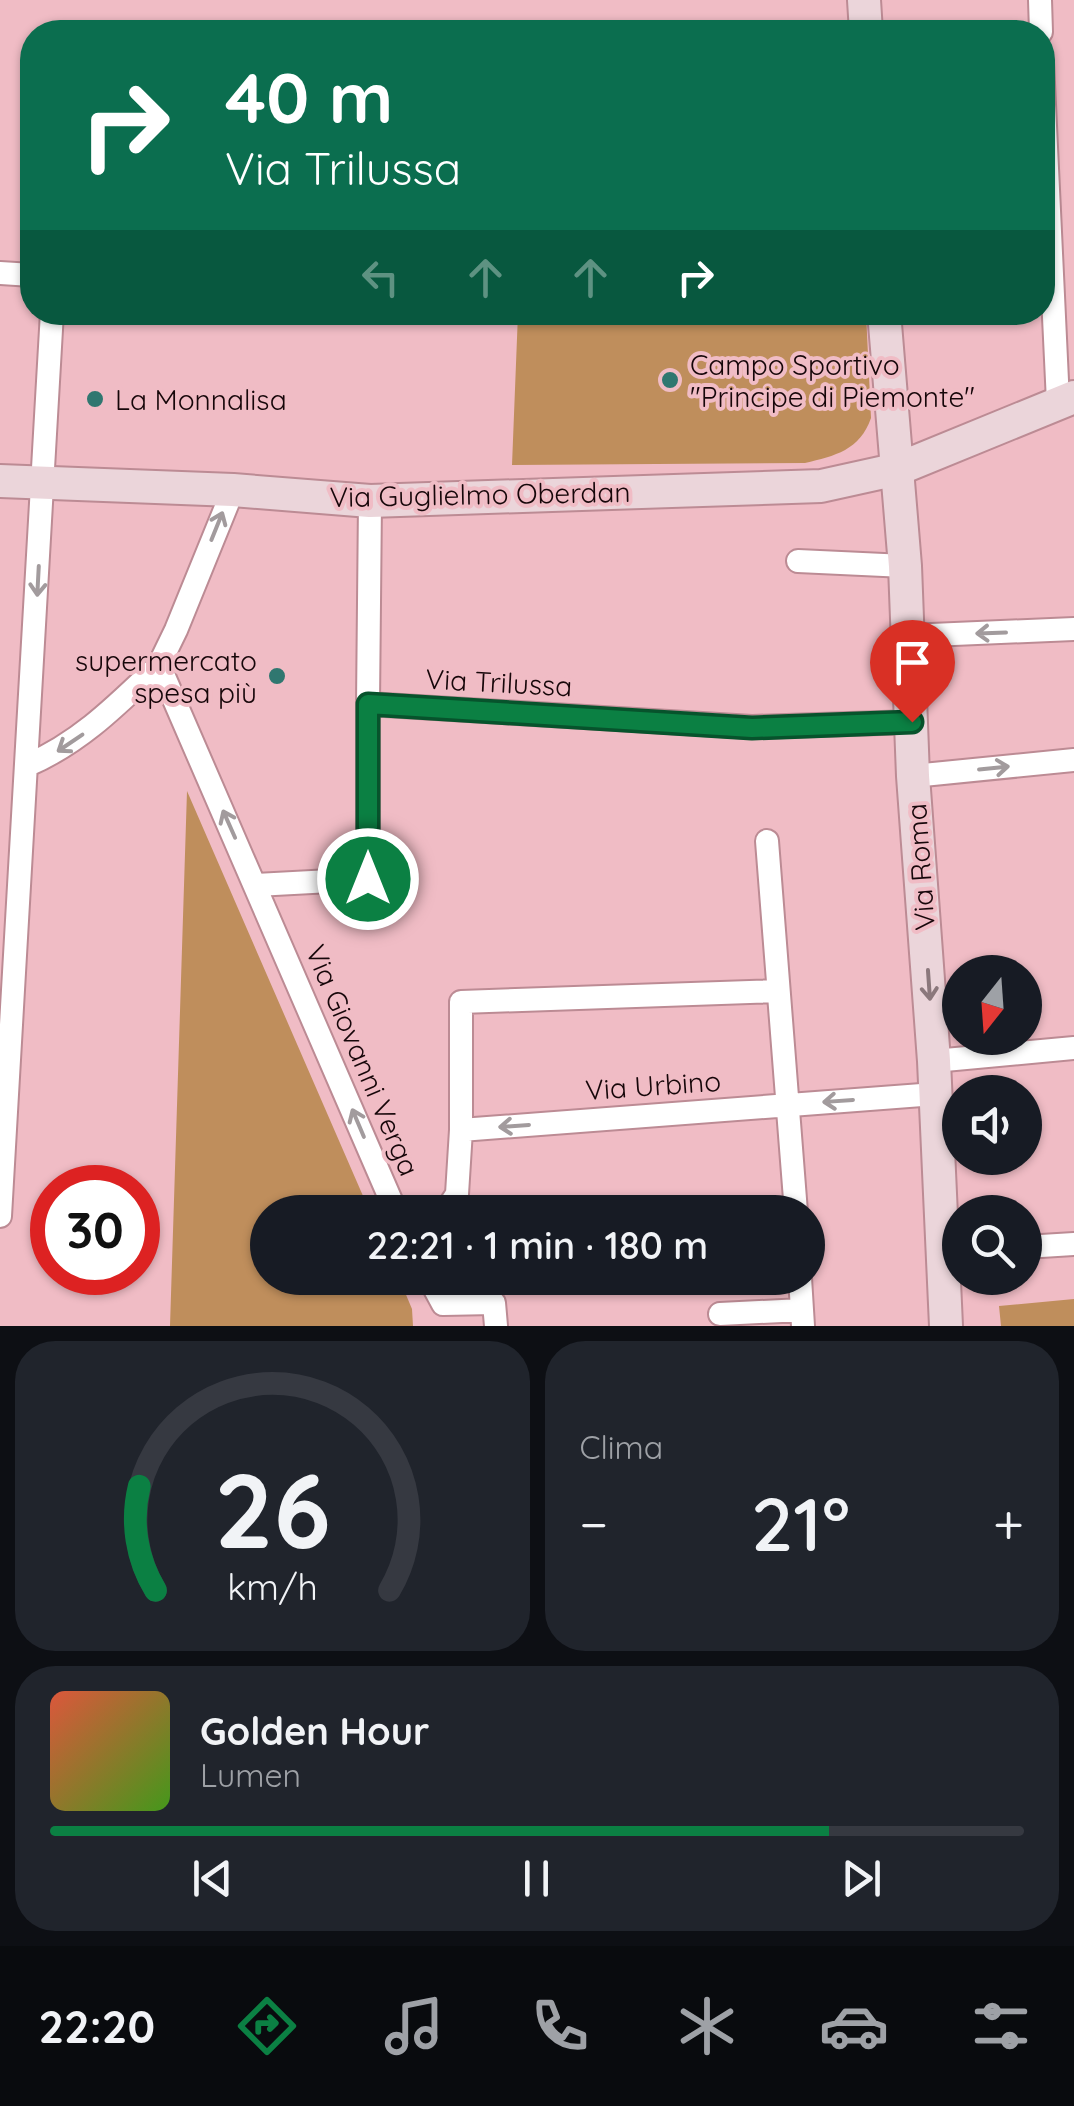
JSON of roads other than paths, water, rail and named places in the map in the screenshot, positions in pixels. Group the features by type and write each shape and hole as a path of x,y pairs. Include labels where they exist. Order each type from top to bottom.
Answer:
{"street":[{"path":"1055,294 1066,399"},
{"path":"0,1216 6,976 28,765 51,325"},
{"name":"Via Roma","path":"885,325 905,566 914,776 945,1195"},
{"name":"Via Guglielmo Oberdan","path":"0,481 233,490 370,501 821,486 898,469 1066,399"},
{"path":"28,765 53,754 94,726 158,665 233,490"},
{"path":"256,885 368,879 370,501"},
{"path":"798,561 905,566"},
{"path":"908,636 1074,629"},
{"name":"Via Giovanni Verga","path":"158,665 389,1195"},
{"name":"Via Trilussa","path":"368,704 752,728 912,722"},
{"path":"914,776 1074,760"},
{"path":"768,841 795,1195"},
{"path":"456,1195 461,1130 461,1002 778,991"},
{"name":"Via Urbino","path":"461,1130 790,1104 1074,1048"},
{"path":"1042,1247 1074,1244"},
{"path":"438,1295 443,1304 494,1303 496,1326"},
{"name":"Via Roma","path":"946,1326 948,1295"},
{"path":"720,1314 802,1318"}],"place":[{"name":"Campo Sportivo \"Principe di Piemonte\"","path":"670,380"},
{"name":"La Monnalisa","path":"95,399"},
{"name":"supermercato spesa più","path":"277,676"}]}
